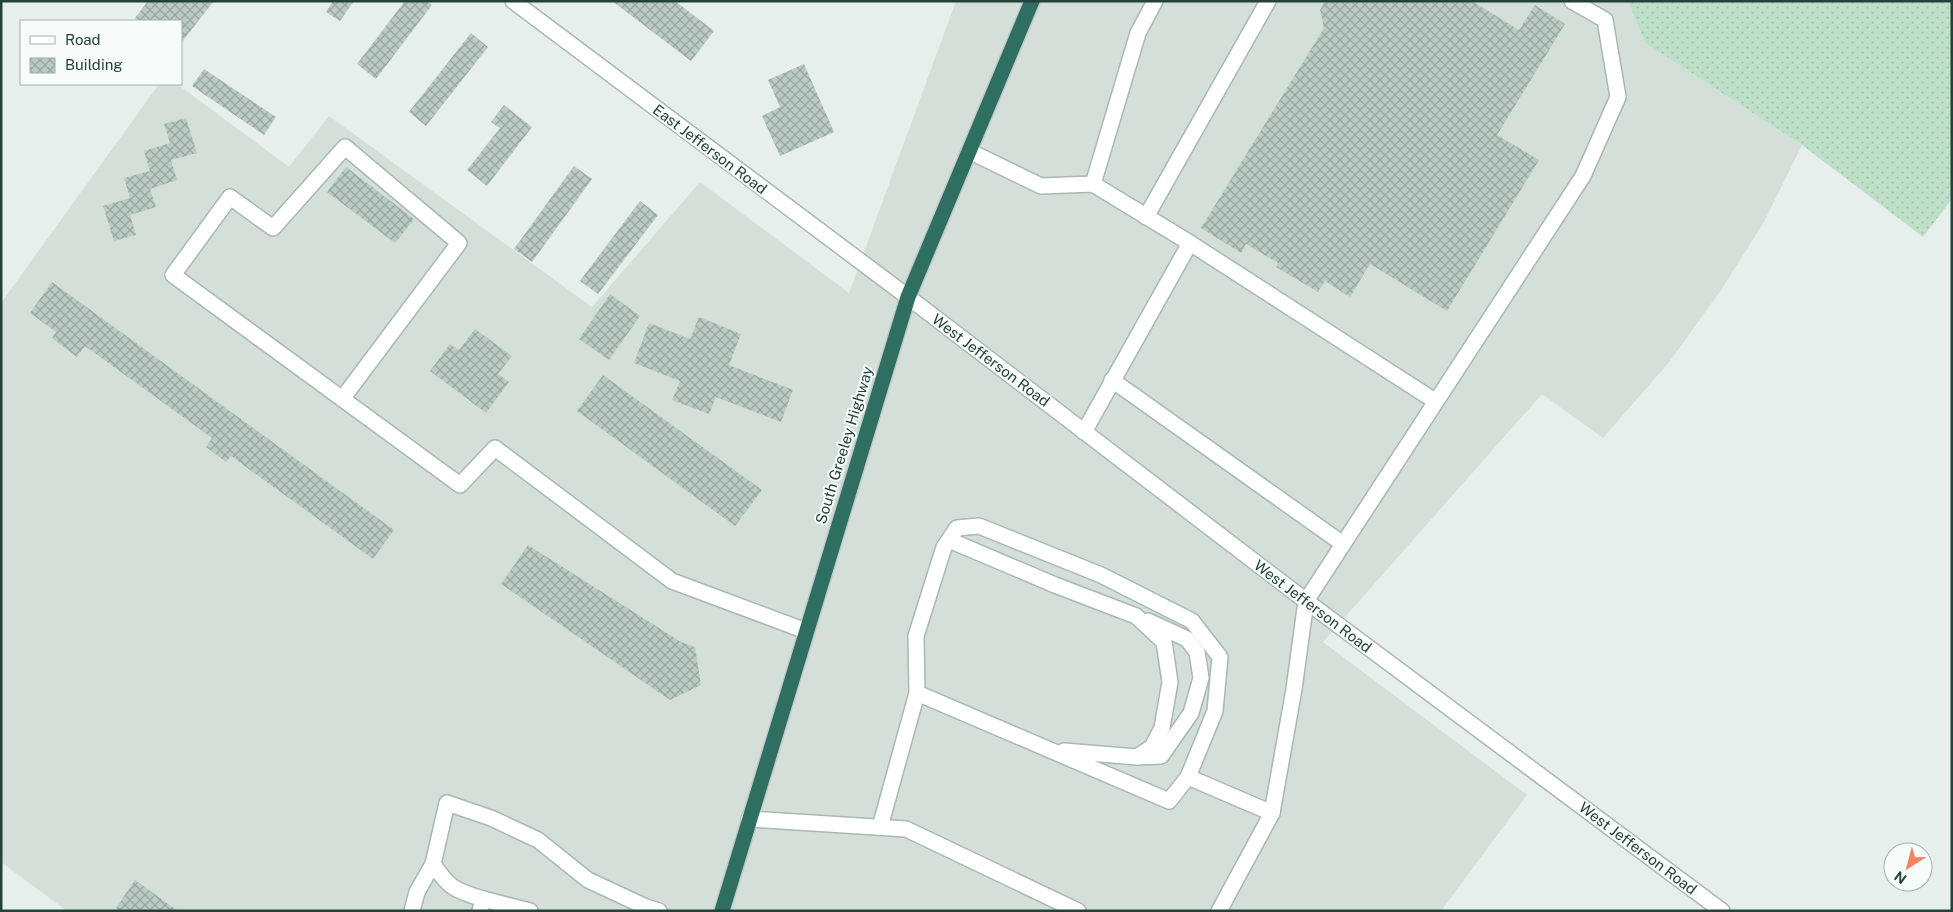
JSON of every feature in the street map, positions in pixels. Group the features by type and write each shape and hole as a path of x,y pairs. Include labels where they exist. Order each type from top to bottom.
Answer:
{"highway":[{"name":"South Greeley Highway","path":"722,911 908,297 1032,1"}],"street":[{"name":"East Jefferson Road","path":"513,1 908,297"},
{"path":"1092,184 1138,33 1155,1"},
{"path":"1146,217 1268,1"},
{"path":"1219,911 1272,813 1294,688 1306,601 1582,176 1618,97 1604,20 1572,1"},
{"path":"342,399 459,243 345,146 273,228 230,197 173,275 342,399 460,485 496,448 672,581 806,631"},
{"path":"969,151 1040,186 1092,184 1190,243 1435,401"},
{"path":"1084,432 1190,243"},
{"name":"West Jefferson Road","path":"908,297 1306,601 1722,911"},
{"path":"1112,380 1343,544"},
{"path":"880,827 917,693 916,636 944,547 957,528 979,526 1101,575 1192,621 1220,657 1215,710 1188,777 1169,802 917,693"},
{"path":"949,540 1055,585 1136,616 1186,639 1197,652 1201,678 1191,713 1161,756 1138,758 1050,750"},
{"path":"1136,616 1164,642 1170,682 1162,728 1152,747 1138,758"},
{"path":"1188,777 1272,813"},
{"path":"412,911 417,892 433,864 447,803 491,818 538,840 588,880 646,908 659,911"},
{"path":"749,819 906,829 1078,911"},
{"path":"433,864 445,882 482,905 530,911"}],"shaded area":[{"path":"956,1 1628,1 1645,43 1802,145 1764,222 1721,290 1670,361 1603,438 1542,394 1323,642 1527,795 1441,911 67,911 1,862 1,303 158,85 178,85 289,167 329,116 592,307 700,182 849,293"}],"green space":[{"path":"1628,1 1952,1 1952,199 1923,237 1802,145 1645,43"}],"building":[{"path":"148,1 214,1 182,42 182,20 138,20 135,18"},
{"path":"333,1 354,1 340,21 326,12"},
{"path":"405,1 427,1 432,5 376,79 357,64"},
{"path":"612,1 675,1 714,31 691,61"},
{"path":"1325,1 1472,1 1519,30 1535,5 1565,24 1497,135 1539,160 1447,311 1370,264 1350,297 1325,281 1318,292 1276,267 1278,263 1246,244 1241,253 1201,228 1324,28 1320,10"},
{"path":"471,33 488,47 426,126 409,112"},
{"path":"804,64 834,132 780,156 762,116 780,107 768,80"},
{"path":"204,69 276,117 264,135 192,86"},
{"path":"504,105 532,127 487,186 467,170 500,128 491,122"},
{"path":"186,118 197,153 171,160 177,180 150,189 156,207 130,215 136,235 114,241 103,206 130,198 124,178 150,171 144,151 170,143 164,124"},
{"path":"574,166 592,179 532,262 514,249"},
{"path":"346,167 414,219 395,243 327,192"},
{"path":"640,201 658,215 598,294 580,281"},
{"path":"52,282 394,530 373,559 231,456 226,462 206,447 212,438 85,346 77,357 52,338 56,332 30,313"},
{"path":"610,294 640,316 609,360 579,339"},
{"path":"699,317 741,334 729,365 793,390 781,422 716,397 709,414 672,400 680,381 634,363 649,323 690,339"},
{"path":"475,329 512,356 498,374 509,382 486,413 430,371 450,344 459,350"},
{"path":"603,375 762,490 735,526 577,411"},
{"path":"528,545 681,642 695,647 701,685 670,700 501,584"},
{"path":"135,880 178,911 120,911 116,908"}]}
